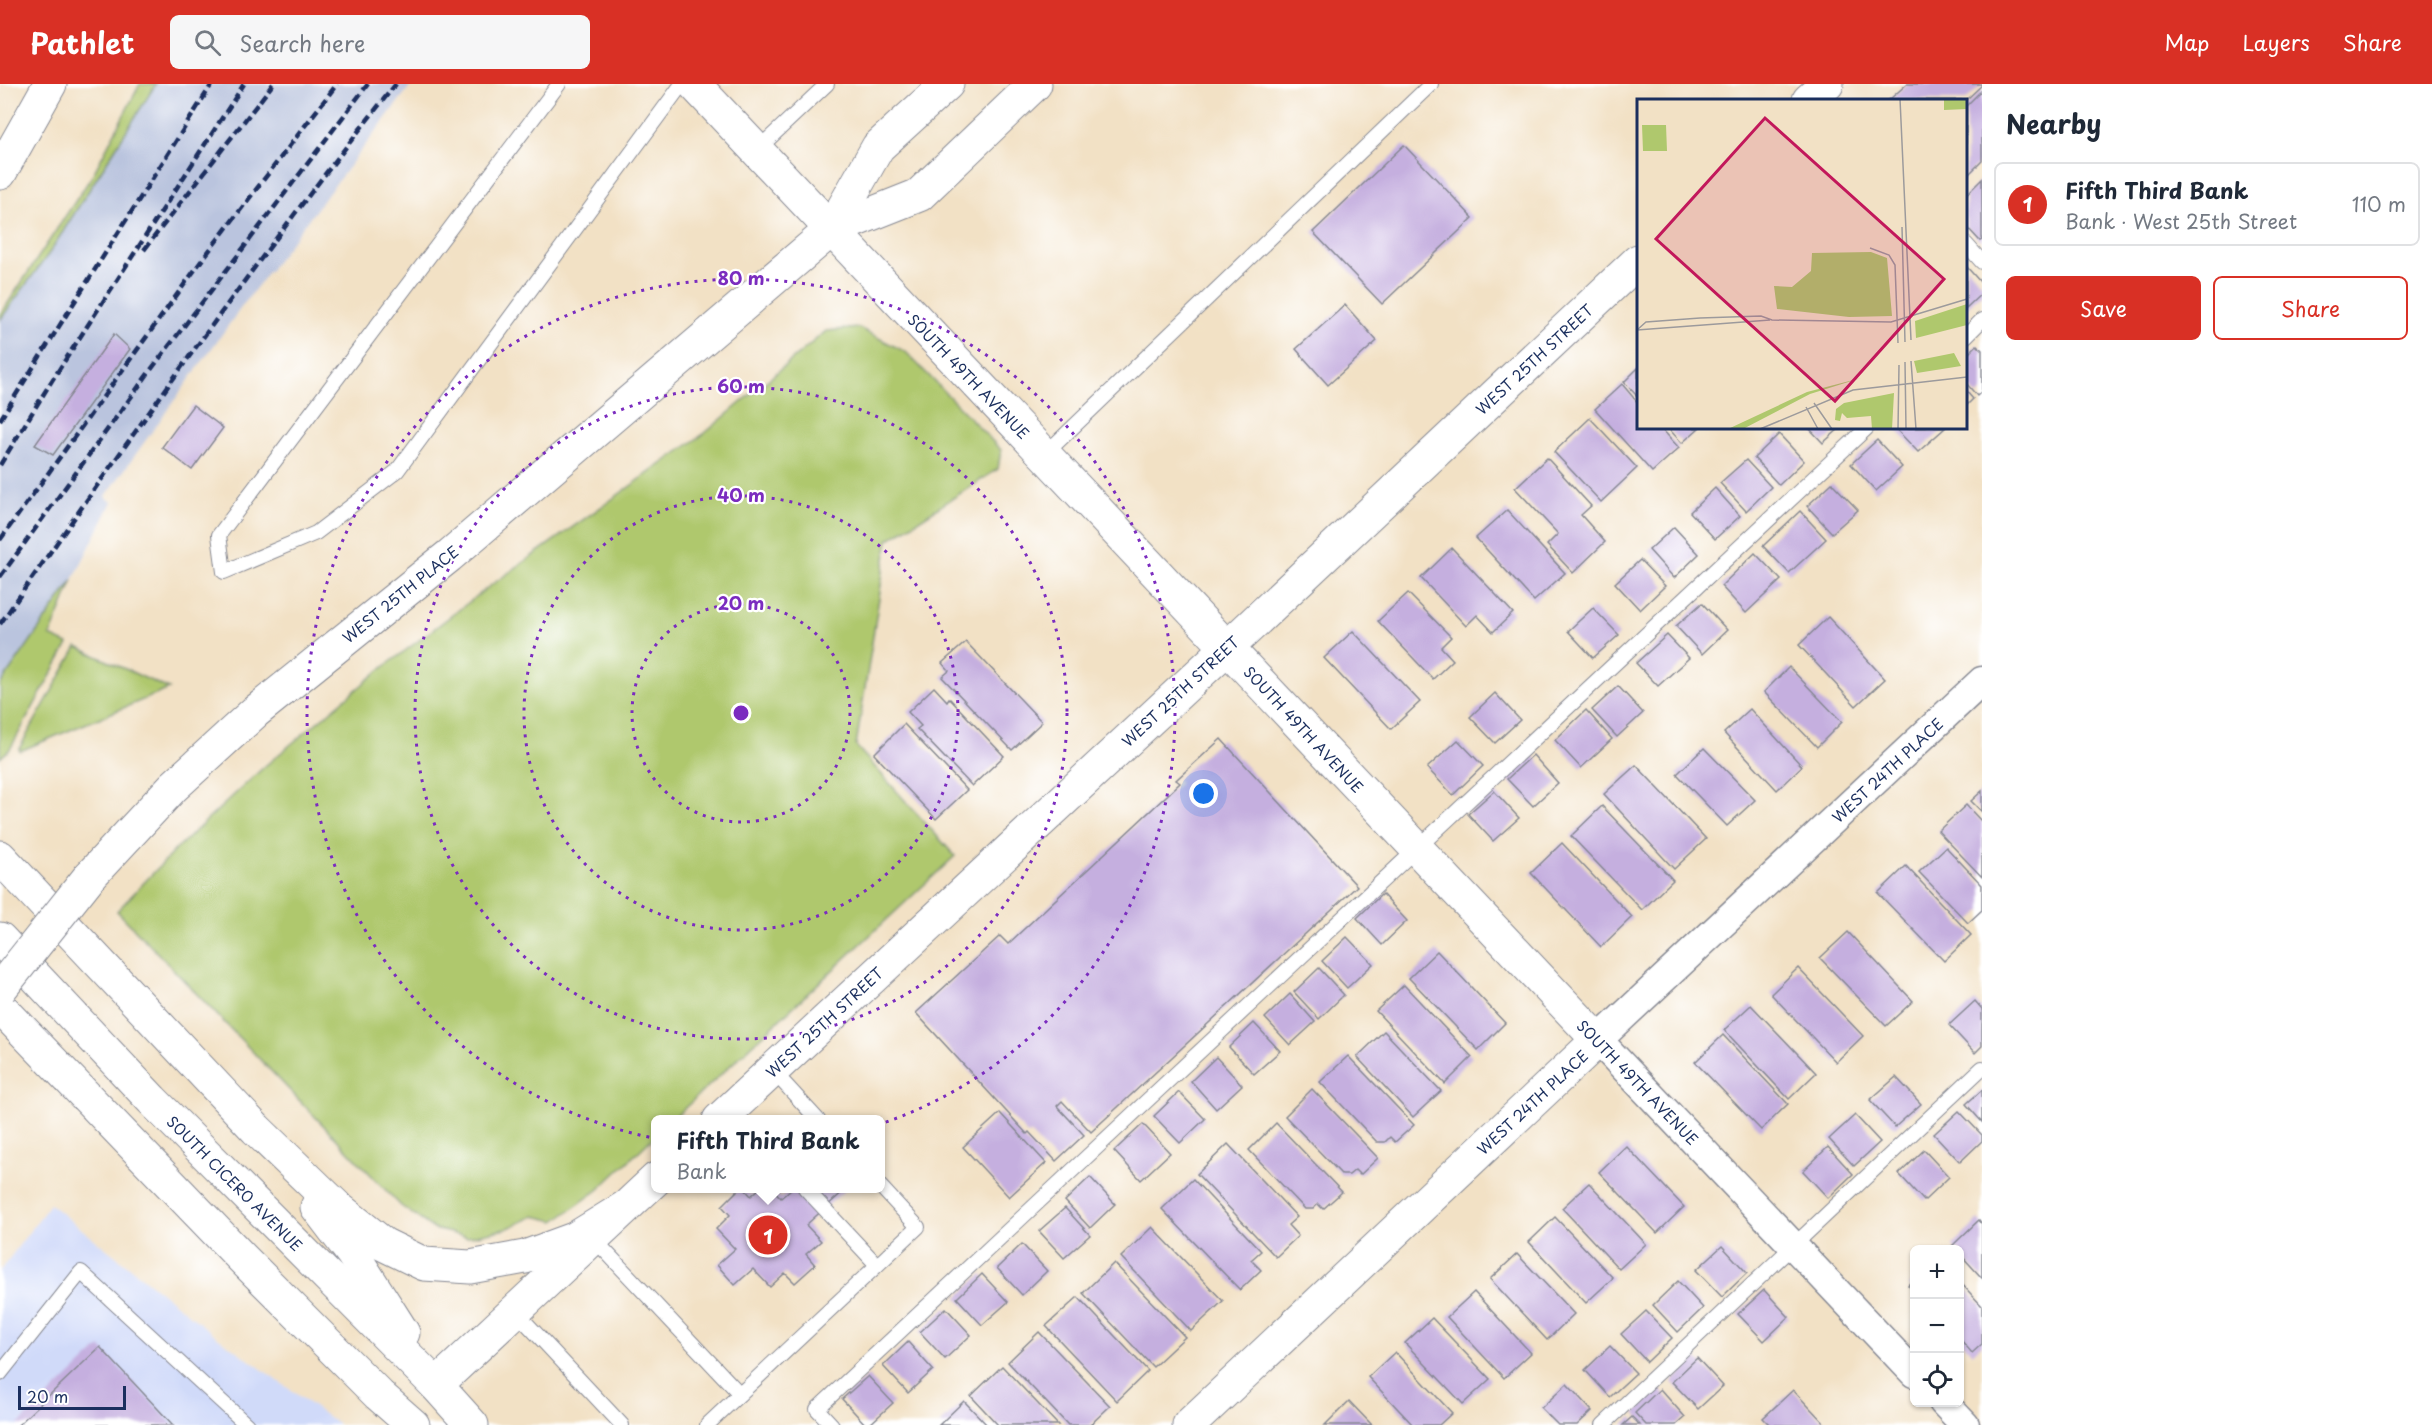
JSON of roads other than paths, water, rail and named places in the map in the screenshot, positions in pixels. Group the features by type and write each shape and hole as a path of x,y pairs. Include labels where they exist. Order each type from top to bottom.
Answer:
{"main road":[{"path":"0,173 50,84"},
{"name":"SOUTH 49TH AVENUE","path":"694,84 1598,1040"},
{"name":"WEST 25TH PLACE","path":"831,230 878,147 946,84"},
{"name":"WEST 25TH PLACE","path":"0,988 90,876 173,787 255,712 448,556 831,230 919,195 1035,84"},
{"name":"WEST 25TH STREET","path":"730,1115 772,1070 1227,648 1637,262"},
{"path":"0,857 256,1129 338,1208 383,1244 424,1264 470,1267 525,1257 574,1239 624,1208"},
{"name":"SOUTH CICERO AVENUE","path":"0,939 152,1100 436,1385 472,1425"},
{"path":"0,1007 242,1258 379,1395 413,1425"},
{"name":"WEST 24TH PLACE","path":"1189,1425 1598,1040"},
{"path":"256,1129 352,1253 436,1385 651,1184"}],"street":[{"name":"WEST 24TH PLACE","path":"1598,1040 1982,681"},
{"name":"SOUTH 49TH AVENUE","path":"1598,1040 1910,1368"},
{"path":"1948,1407 1965,1425"}],"lane":[{"path":"559,84 219,535 224,572 316,533 397,471 682,84"},
{"path":"756,151 827,84"},
{"path":"1044,455 1431,84"},
{"path":"1967,246 1982,262"},
{"path":"1967,334 1982,320"},
{"path":"832,1425 817,1409 1866,429"},
{"path":"1603,1425 1982,1068"},
{"path":"772,1070 814,1115"},
{"path":"707,1425 918,1227 885,1191"},
{"path":"810,1193 878,1265"},
{"path":"592,1237 740,1394"},
{"path":"0,1374 81,1272 247,1425"},
{"path":"515,1311 622,1425"}],"railway":[{"path":"0,420 212,84"},
{"path":"0,465 51,382 244,84"},
{"path":"144,250 273,84"},
{"path":"0,540 202,260 337,84"},
{"path":"0,577 150,371 368,84"},
{"path":"0,624 243,283 396,84"}],"place":[{"name":"Fifth Third Bank","path":"768,1235"}]}
